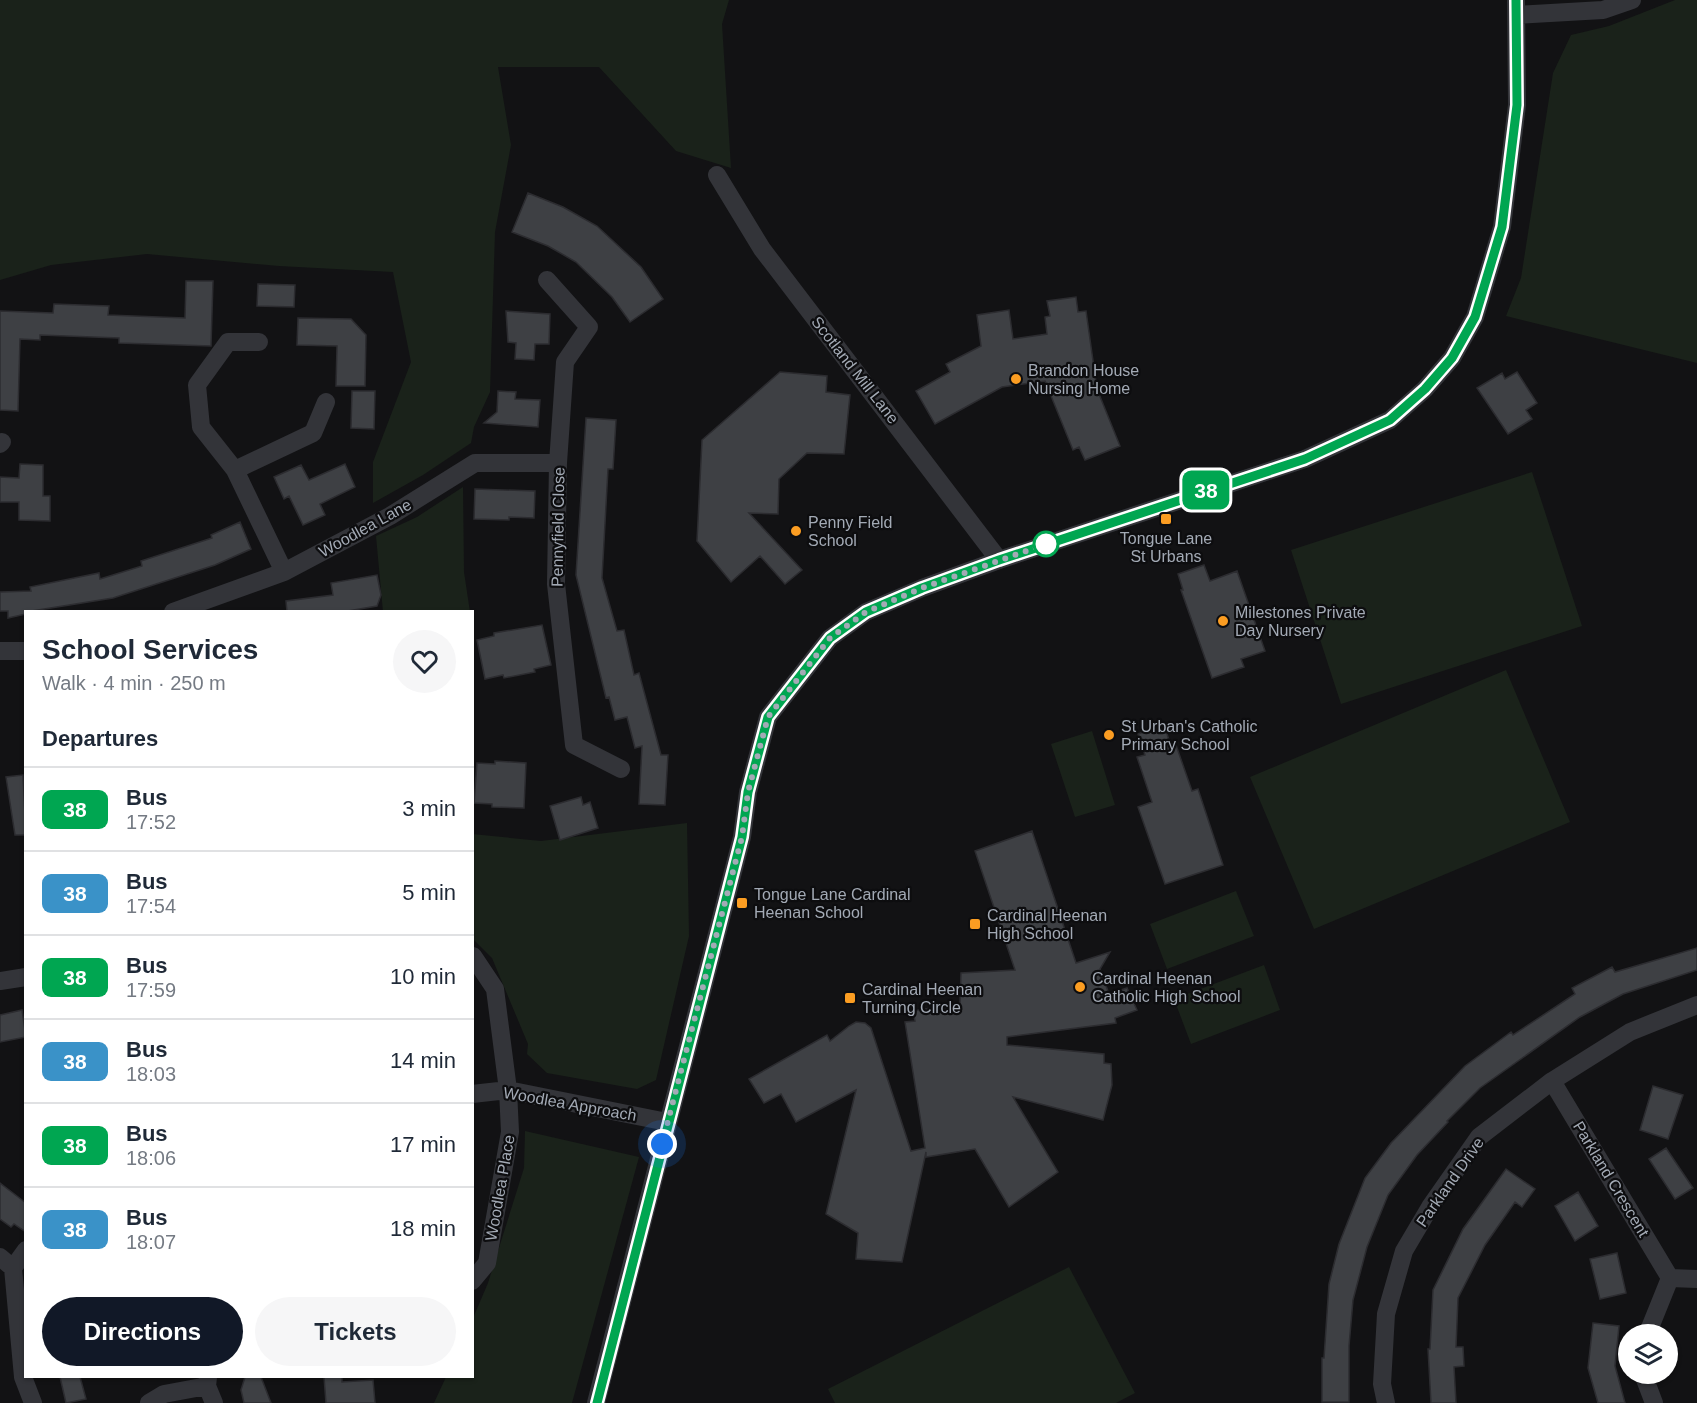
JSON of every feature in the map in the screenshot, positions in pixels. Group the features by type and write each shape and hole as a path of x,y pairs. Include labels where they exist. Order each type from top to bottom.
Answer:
{"street":[{"path":"597,1403 667,1122 742,837 748,792 768,717 830,638 866,612 922,588 999,560 1305,459 1390,420 1425,389 1452,358 1475,317 1502,227 1517,105 1517,7 1603,10 1632,0"},
{"name":"Scotland Mill Lane","path":"717,175 762,249 999,560"},
{"name":"Pennyfield Close","path":"547,280 589,327 565,362 558,463 556,584 574,745 621,769"},
{"path":"259,342 228,342 197,385 201,427 235,470 284,572"},
{"path":"235,470 313,433 326,402"},
{"name":"Woodlea Lane","path":"179,610 284,572 390,516 475,463 558,463"},
{"path":"0,651 24,651"},
{"name":"Woodlea Place","path":"474,958 495,989 508,1090 510,1132 487,1263 474,1279"},
{"path":"0,981 24,977"},
{"name":"Parkland Drive","path":"1386,1403 1382,1384 1386,1314 1404,1251 1430,1207 1479,1137 1552,1081 1630,1032 1697,1005"},
{"name":"Parkland Crescent","path":"1552,1081 1670,1278"},
{"name":"Woodlea Approach","path":"474,1094 508,1090 667,1122"},
{"path":"24,1251 7,1263 23,1377 33,1403"},
{"path":"1651,1324 1670,1278 1697,1279"},
{"path":"149,1403 164,1394 208,1381 214,1403"},
{"path":"1647,1384 1654,1403"}],"shaded area":[{"path":"0,0 729,0 722,24 731,168 676,151 599,67 498,67 511,145 495,232 490,392 474,427 471,443 423,475 373,503 373,462 411,362 393,272 279,266 147,254 51,265 0,280"},
{"path":"1675,0 1697,0 1697,363 1506,316 1521,278 1553,73 1571,35 1609,26"},
{"path":"1532,472 1582,626 1341,704 1291,550"},
{"path":"463,487 464,572 470,610 383,610 376,536 417,517"},
{"path":"1506,670 1570,822 1314,929 1250,777"},
{"path":"1092,731 1115,805 1075,817 1051,744"},
{"path":"687,823 689,936 656,1080 637,1089 547,1073 527,1054 528,1044 492,958 474,940 474,834 541,841"},
{"path":"1236,891 1254,936 1167,969 1150,924"},
{"path":"1264,965 1280,1010 1191,1044 1174,999"},
{"path":"525,1131 639,1157 572,1403 434,1403 446,1378 474,1378 474,1316 488,1283 524,1168"},
{"path":"1069,1267 1135,1393 1116,1403 835,1403 828,1389"}],"building":[{"path":"528,193 563,207 597,226 641,267 663,299 630,322 612,297 576,262 548,246 512,232"},
{"path":"186,281 213,281 211,346 119,343 119,338 40,335 40,340 20,339 18,411 0,410 0,311 53,313 54,304 109,306 108,315 185,318"},
{"path":"258,284 295,285 294,307 257,306"},
{"name":"Brandon House Nursing Home","path":"1076,297 1078,312 1086,311 1097,389 1120,446 1085,460 1079,447 1073,450 1045,381 1002,387 935,424 916,391 950,372 946,364 981,346 977,315 1009,310 1013,339 1047,334 1045,317 1050,316 1047,301"},
{"path":"506,311 550,314 549,344 535,344 534,360 515,359 516,343 508,342"},
{"path":"298,318 351,319 366,335 365,386 336,386 337,346 297,345"},
{"path":"780,372 827,376 826,392 850,395 844,454 807,453 779,479 778,514 749,513 802,570 785,584 760,556 731,582 697,541 702,440"},
{"path":"1517,372 1537,403 1526,410 1532,419 1508,434 1477,388 1502,373 1505,379"},
{"path":"352,391 375,391 374,429 351,428"},
{"path":"498,391 516,392 515,399 540,400 538,427 484,423 497,412"},
{"path":"586,418 616,420 613,469 608,469 602,578 617,631 624,630 634,675 639,673 661,755 668,755 665,805 639,804 642,746 635,748 627,717 615,720 609,697 606,698 576,575"},
{"path":"20,464 43,465 43,496 50,496 50,521 19,520 19,502 0,502 0,477 19,478"},
{"path":"345,464 355,487 320,504 325,515 303,525 289,496 284,499 274,477 301,465 309,480"},
{"path":"475,489 535,491 534,518 474,519"},
{"path":"240,522 251,549 215,565 113,598 38,610 24,610 24,614 8,618 8,611 0,611 0,592 31,591 30,587 99,573 100,579 142,566 141,561 212,538 211,535"},
{"name":"Milestones Private Day Nursery","path":"1204,565 1210,581 1237,571 1265,651 1241,659 1244,667 1212,678 1181,590 1183,590 1178,574"},
{"path":"377,575 381,595 377,606 354,610 287,610 286,601 333,595 331,583"},
{"path":"542,625 551,665 534,669 535,672 485,679 477,640 494,636 494,633"},
{"path":"1164,725 1171,746 1176,745 1192,791 1198,789 1223,865 1165,884 1138,807 1152,802 1137,757 1145,755 1138,734"},
{"path":"495,761 526,763 524,808 492,807 492,804 474,803 477,763 495,764"},
{"path":"23,775 24,835 15,835 6,777"},
{"path":"581,797 583,805 590,802 598,828 560,840 550,806"},
{"path":"1032,831 1076,963 1110,952 1100,969 1109,994 1127,988 1137,1010 1115,1018 1116,1023 1007,1037 1007,1045 1104,1054 1104,1063 1111,1064 1112,1085 1103,1120 1013,1097 1058,1172 1009,1207 975,1149 926,1157 926,1152 902,1262 856,1259 858,1233 826,1214 856,1090 796,1122 781,1094 764,1103 749,1079 827,1035 830,1041 856,1022 865,1023 871,1028 911,1151 925,1148 905,1022 915,1021 913,1011 960,1003 961,973 1015,970 975,851"},
{"path":"1697,948 1697,970 1623,994 1580,1017 1480,1088 1417,1155 1388,1195 1367,1247 1353,1300 1349,1346 1349,1402 1322,1402 1322,1358 1324,1358 1329,1284 1339,1244 1365,1178 1391,1143 1465,1066 1511,1032 1513,1035 1575,994 1572,988 1612,967 1615,972"},
{"path":"22,1010 24,1037 0,1042 0,1015"},
{"path":"1653,1086 1683,1095 1668,1139 1640,1130"},
{"path":"1666,1148 1693,1188 1675,1199 1649,1159"},
{"path":"1506,1169 1535,1189 1522,1207 1515,1202 1485,1245 1458,1298 1456,1347 1463,1347 1464,1366 1454,1367 1456,1403 1431,1403 1428,1349 1430,1349 1433,1290 1463,1229"},
{"path":"0,1183 24,1201 24,1231 14,1224 11,1227 0,1219"},
{"path":"1578,1192 1598,1226 1575,1241 1555,1206"},
{"path":"1617,1253 1626,1293 1600,1299 1590,1259"},
{"path":"1593,1323 1618,1326 1615,1366 1618,1384 1625,1403 1598,1403 1588,1368"},
{"path":"60,1378 80,1378 86,1399 66,1403"},
{"path":"245,1378 261,1378 271,1403 244,1403 241,1390"},
{"path":"324,1378 342,1378 342,1382 373,1380 375,1403 326,1403"}],"bus line":[{"name":"38","path":"597,1403 667,1122 742,837 748,792 768,717 830,638 866,612 922,588 999,560 1305,459 1390,420 1425,389 1452,358 1475,317 1502,227 1517,105 1516,0"}],"place":[{"name":"Brandon House Nursing Home","path":"1016,379"},
{"name":"Tongue Lane St Urbans","path":"1166,519"},
{"name":"Penny Field School","path":"796,531"},
{"name":"Milestones Private Day Nursery","path":"1223,621"},
{"name":"St Urban's Catholic Primary School","path":"1109,735"},
{"name":"Tongue Lane Cardinal Heenan School","path":"742,903"},
{"name":"Cardinal Heenan High School","path":"975,924"},
{"name":"Cardinal Heenan Catholic High School","path":"1080,987"},
{"name":"Cardinal Heenan Turning Circle","path":"850,998"}],"route":[{"path":"662,1144 742,837 748,792 768,717 830,638 866,612 922,588 1046,544"}]}
